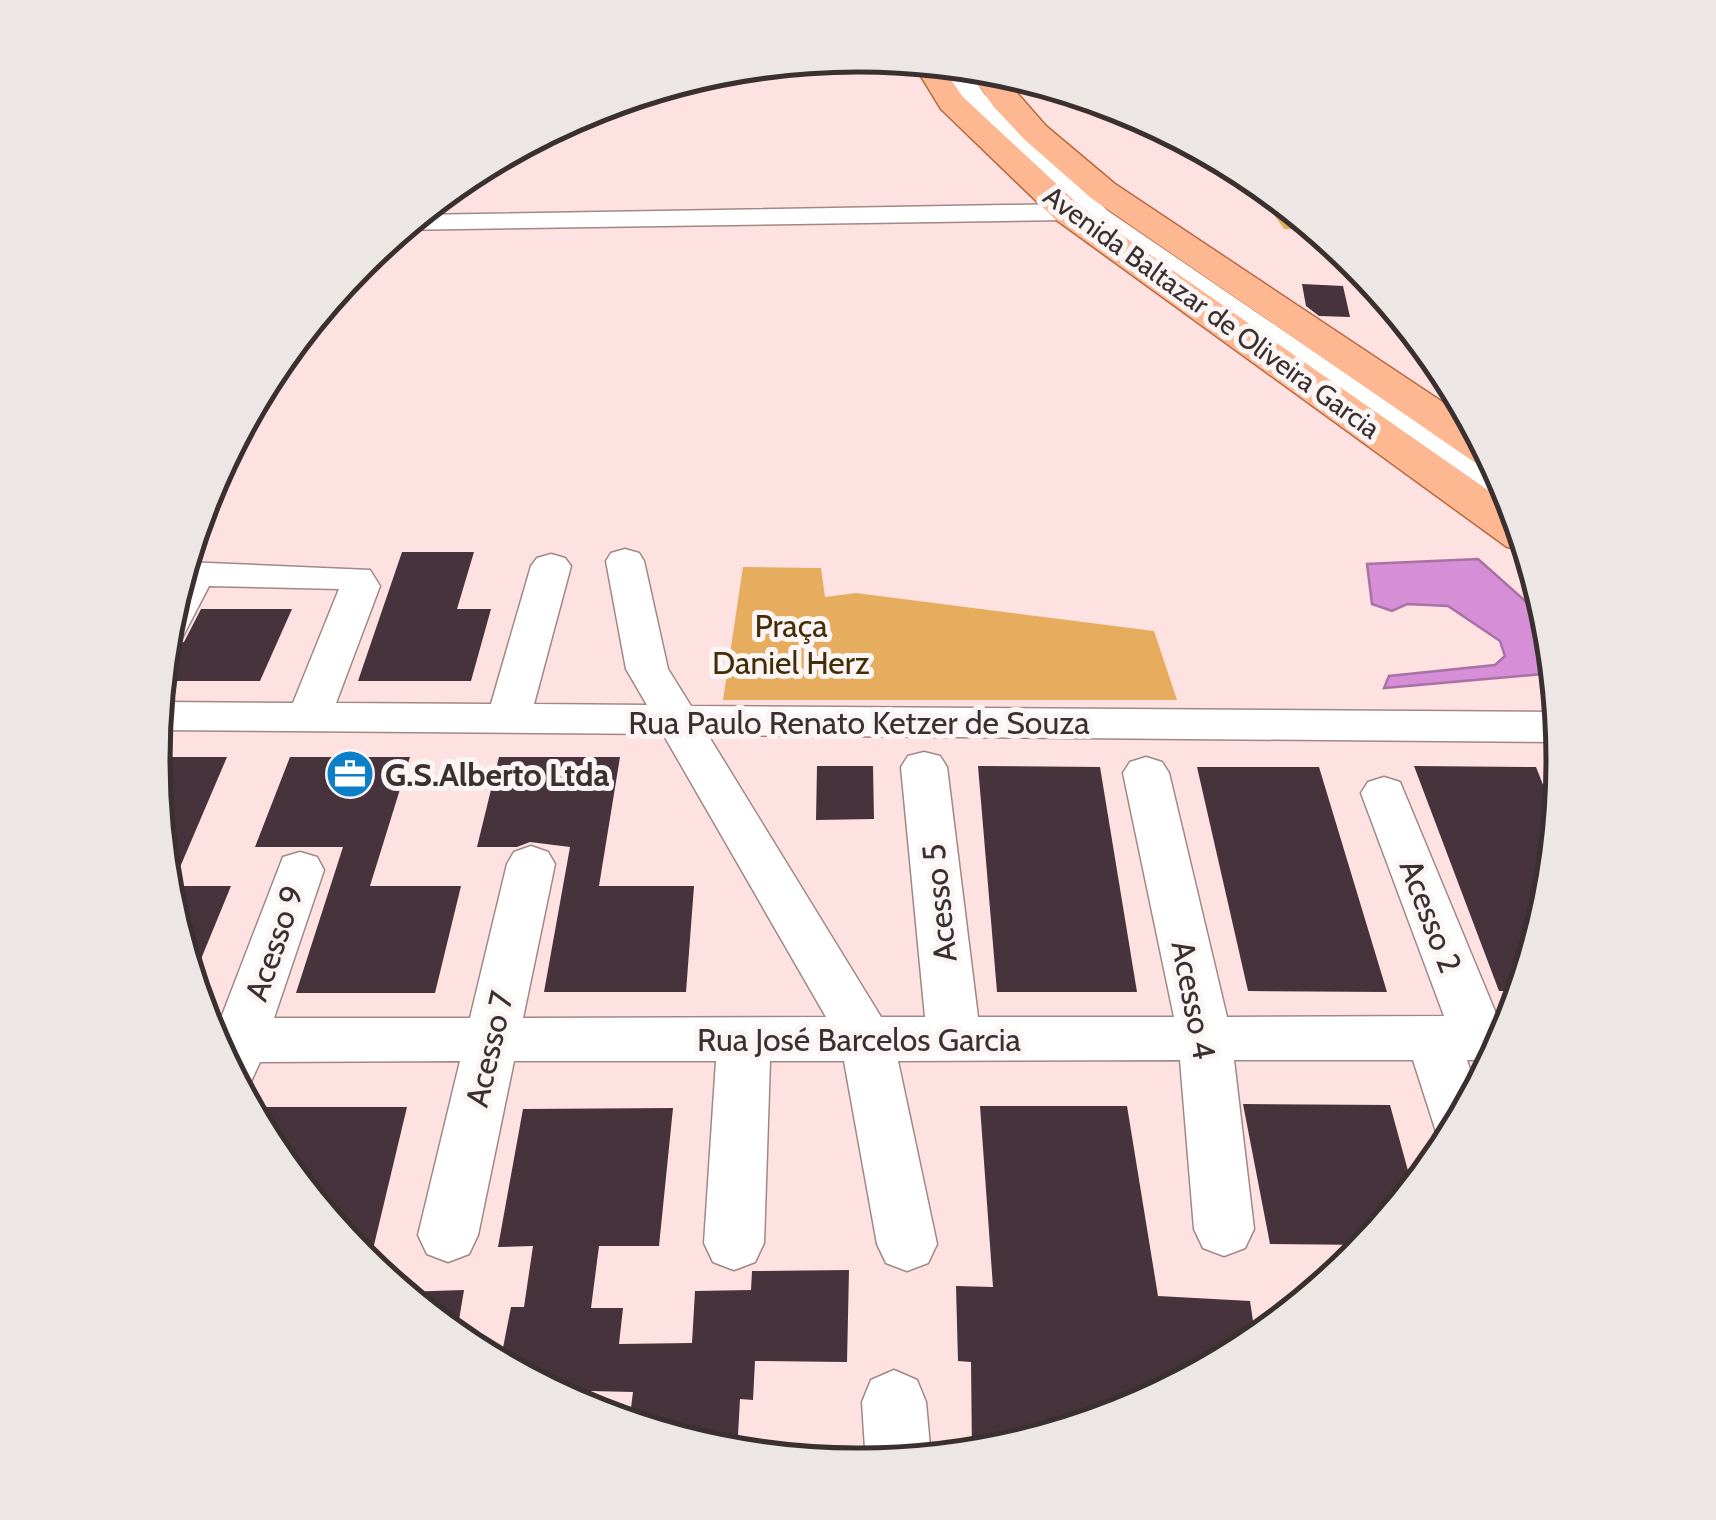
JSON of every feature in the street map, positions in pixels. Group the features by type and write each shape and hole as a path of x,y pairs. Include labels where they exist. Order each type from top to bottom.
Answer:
{"main road":[{"name":"Avenida Baltazar de Oliveira Garcia","path":"934,77 952,103 1067,212 1502,522"},
{"name":"Avenida Baltazar de Oliveira Garcia","path":"995,87 1067,159 1157,231 1464,435"}],"street":[{"path":"944,78 952,103"},
{"path":"963,81 976,100 1098,216 1489,488"},
{"path":"429,224 1067,212"},
{"path":"625,561 647,669 868,1042 907,1244"},
{"path":"508,719 551,566"},
{"path":"196,574 356,578 360,586 308,717"},
{"name":"Rua Paulo Renato Ketzer de Souza","path":"172,716 1545,727"},
{"name":"Acesso 5","path":"924,767 954,1038"},
{"name":"Acesso 4","path":"1146,773 1205,1038 1224,1229"},
{"name":"Acesso 2","path":"1384,793 1472,1038 1465,1081"},
{"name":"Acesso 7","path":"448,1234 530,864"},
{"name":"Acesso 9","path":"231,1041 300,870"},
{"name":"Rua José Barcelos Garcia","path":"235,1051 491,1040 1472,1038"},
{"path":"734,1243 744,1039"}],"green space":[{"path":"1271,210 1294,229 1284,229"},
{"name":"Praça Daniel Herz","path":"743,567 821,568 825,597 856,593 1154,631 1177,700 723,700"}],"shaded area":[{"path":"1478,559 1527,602 1540,674 1384,688 1389,676 1495,665 1505,656 1500,641 1448,606 1407,604 1392,611 1372,604 1367,564"}],"building":[{"path":"1302,284 1343,286 1350,317 1319,316 1306,306"},
{"path":"402,552 474,552 457,609 491,609 471,681 358,681"},
{"path":"201,609 292,609 260,681 175,681 184,642"},
{"path":"170,757 227,757 179,869"},
{"path":"290,757 410,757 370,886 461,886 435,993 296,993 343,847 255,847"},
{"path":"499,757 620,757 599,886 694,886 686,992 544,992 570,847 530,842 517,847 477,847"},
{"path":"817,766 873,766 874,819 816,820"},
{"path":"978,766 1100,767 1137,992 997,992"},
{"path":"1414,766 1536,767 1545,789 1532,894 1509,981 1505,991 1499,991"},
{"path":"1197,767 1319,767 1387,992 1248,991"},
{"path":"183,886 231,886 201,960"},
{"path":"1243,1104 1390,1105 1408,1172 1375,1213 1345,1245 1270,1244"},
{"path":"980,1106 1127,1106 1158,1296 1250,1301 1253,1322 1162,1377 1121,1395 1036,1424 972,1438 971,1362 958,1361 956,1286 993,1287"},
{"path":"265,1107 407,1107 373,1247 313,1179"},
{"path":"673,1108 659,1246 599,1246 591,1308 623,1308 619,1344 692,1343 695,1291 751,1290 752,1271 849,1270 847,1362 755,1361 753,1400 740,1399 738,1437 637,1411 631,1409 633,1392 586,1391 503,1348 511,1307 524,1307 533,1246 498,1247 523,1109"},
{"path":"464,1290 459,1320 439,1305 422,1291"}],"place":[{"name":"G.S.Alberto Ltda","path":"350,774"}]}
